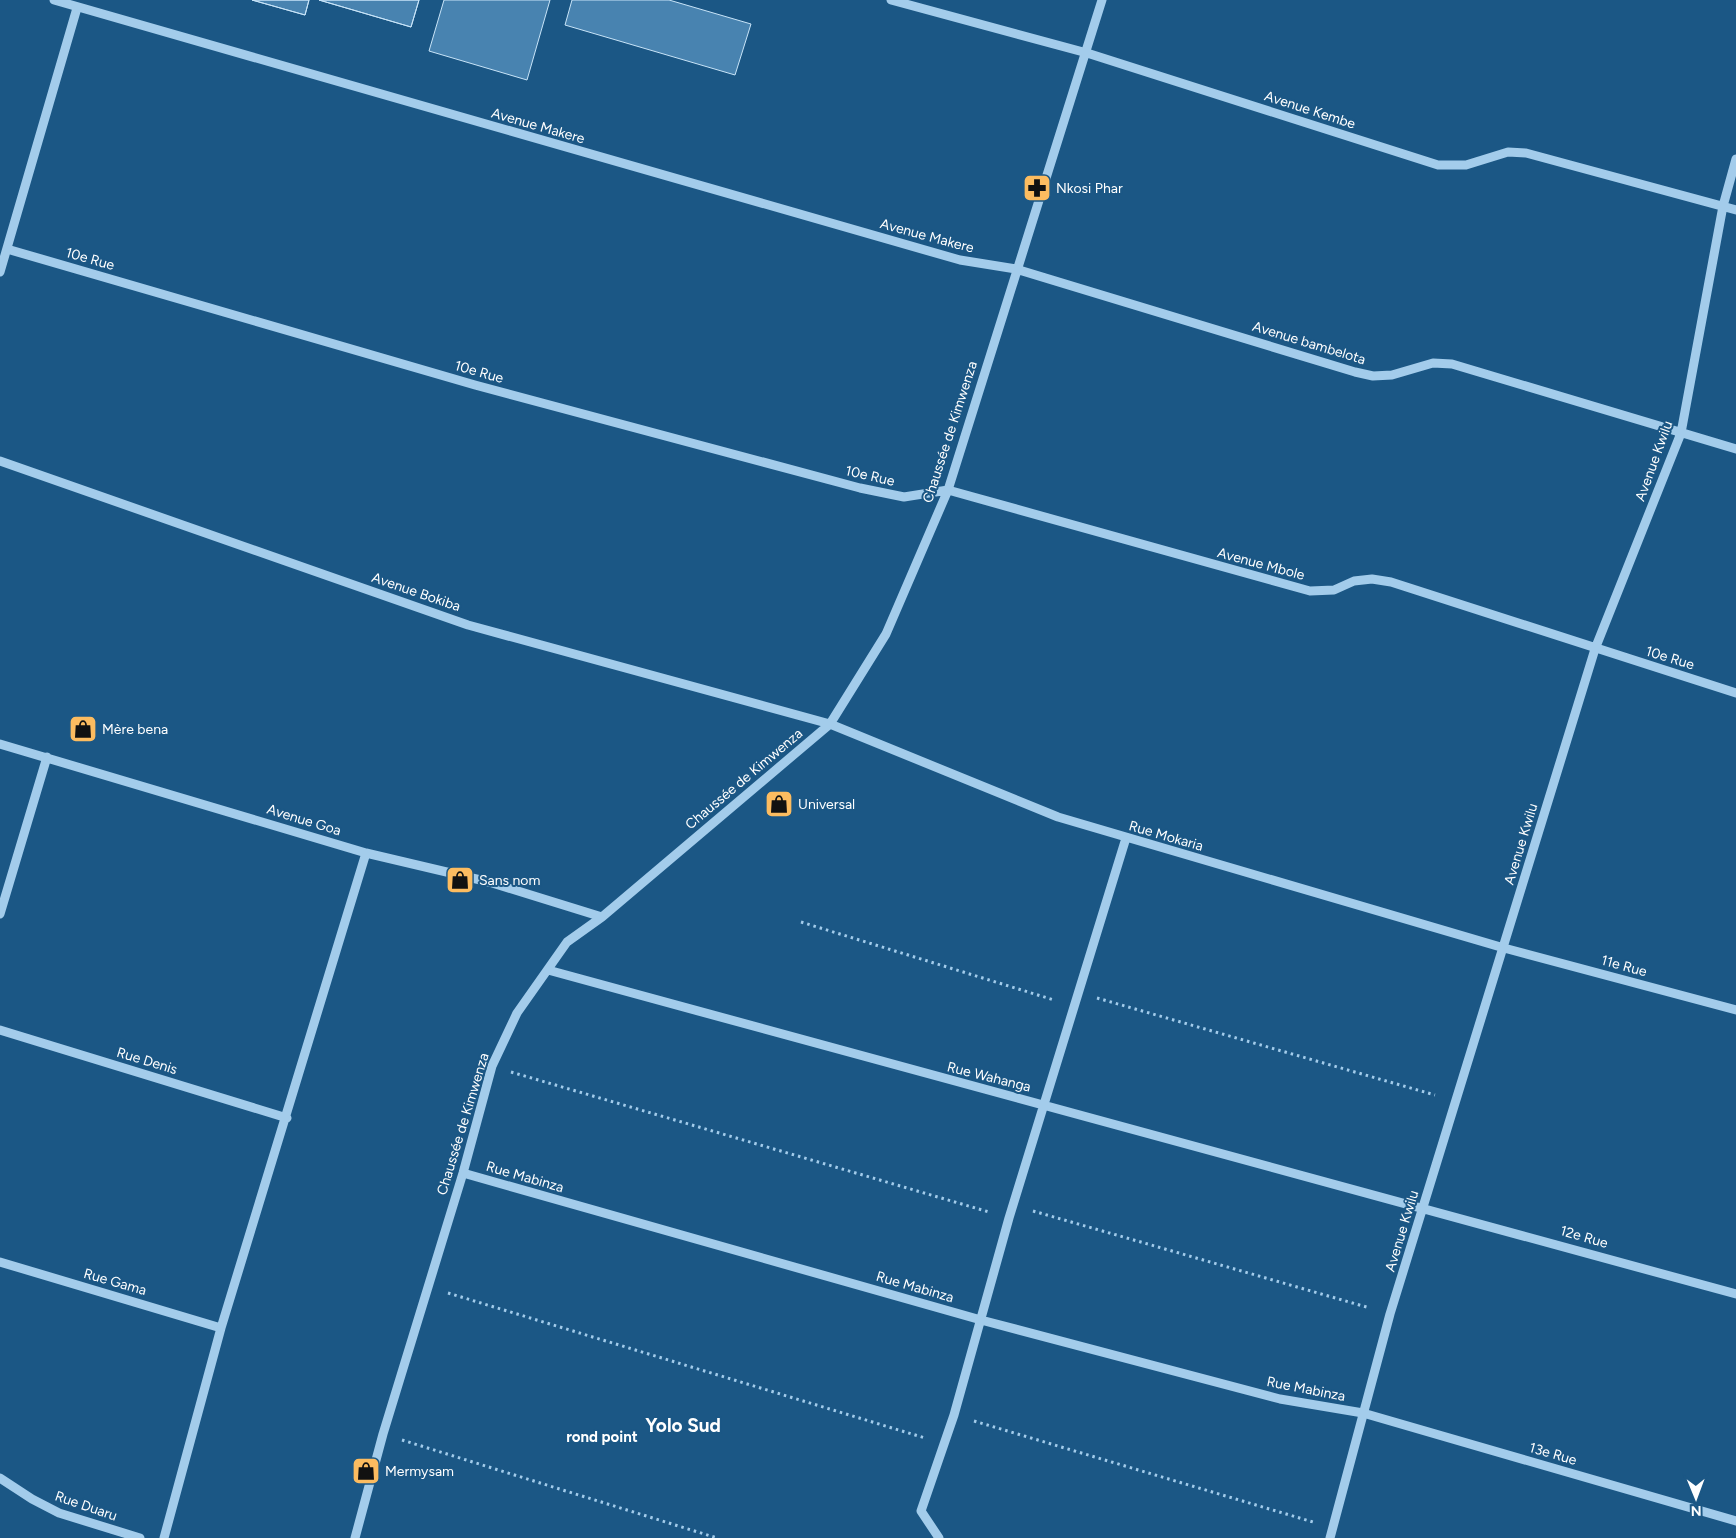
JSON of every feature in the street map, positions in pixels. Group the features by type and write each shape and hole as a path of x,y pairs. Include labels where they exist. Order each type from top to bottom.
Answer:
{"street":[{"name":"Avenue Makere","path":"54,0 960,260 1016,269"},
{"name":"Avenue Kembe","path":"891,0 1087,53 1438,165 1466,165 1508,152 1526,153 1736,210"},
{"name":"Chaussée de Kimwenza","path":"355,1538 383,1434 463,1173 492,1066 518,1013 567,942 602,917 830,724 886,634 948,490 1016,269 1087,53 1102,0"},
{"path":"0,272 78,8"},
{"name":"Avenue Kwilu","path":"1330,1538 1390,1314 1595,649 1681,433 1723,206 1736,159"},
{"name":"10e Rue","path":"7,249 475,385 860,488 904,498 948,490"},
{"name":"Avenue bambelota","path":"1016,269 1355,372 1373,376 1392,375 1432,363 1452,364 1736,449"},
{"name":"Avenue Bokiba","path":"0,461 468,626 830,724"},
{"name":"Avenue Mbole","path":"948,490 1310,591 1334,590 1354,581 1372,579 1391,582 1595,649"},
{"name":"10e Rue","path":"1595,649 1736,693"},
{"name":"Rue Mokaria","path":"830,724 1058,817 1504,948"},
{"name":"Avenue Goa","path":"0,744 366,853 489,882 602,917"},
{"path":"0,914 47,757"},
{"path":"939,1538 921,1511 954,1415 1009,1218 1126,838"},
{"path":"164,1538 221,1328 366,853"},
{"name":"11e Rue","path":"1504,948 1736,1010"},
{"name":"Rue Wahanga","path":"548,970 937,1078 1424,1207"},
{"name":"Rue Denis","path":"0,1030 286,1118"},
{"name":"Rue Mabinza","path":"463,1173 980,1320 1280,1399 1363,1413"},
{"name":"12e Rue","path":"1424,1207 1736,1294"},
{"name":"Rue Gama","path":"0,1262 221,1328"},
{"name":"13e Rue","path":"1363,1413 1736,1521"},
{"name":"Rue Duaru","path":"0,1478 32,1500 58,1513 140,1538"}],"path":[{"path":"801,922 1074,1006"},
{"path":"1079,993 1455,1101"},
{"path":"492,1066 1009,1218"},
{"path":"1013,1205 1390,1314"},
{"path":"428,1287 945,1444"},
{"path":"954,1415 1333,1528"},
{"path":"383,1434 717,1538"}],"building":[{"path":"252,0 309,0 305,15"},
{"path":"252,0 309,0 305,15"},
{"path":"319,0 419,0 411,27"},
{"path":"319,0 419,0 411,27"},
{"path":"444,0 550,0 527,80 429,51"},
{"path":"572,0 669,0 751,24 735,75 565,25"}],"place":[{"name":"Nkosi Phar","path":"1037,188"},
{"name":"Mère bena","path":"83,729"},
{"name":"Universal","path":"779,804"},
{"name":"Sans nom","path":"460,880"},
{"name":"Mermysam","path":"366,1471"}],"district":[{"name":"Yolo Sud","path":"683,1425"},
{"name":"rond point","path":"602,1437"}]}
